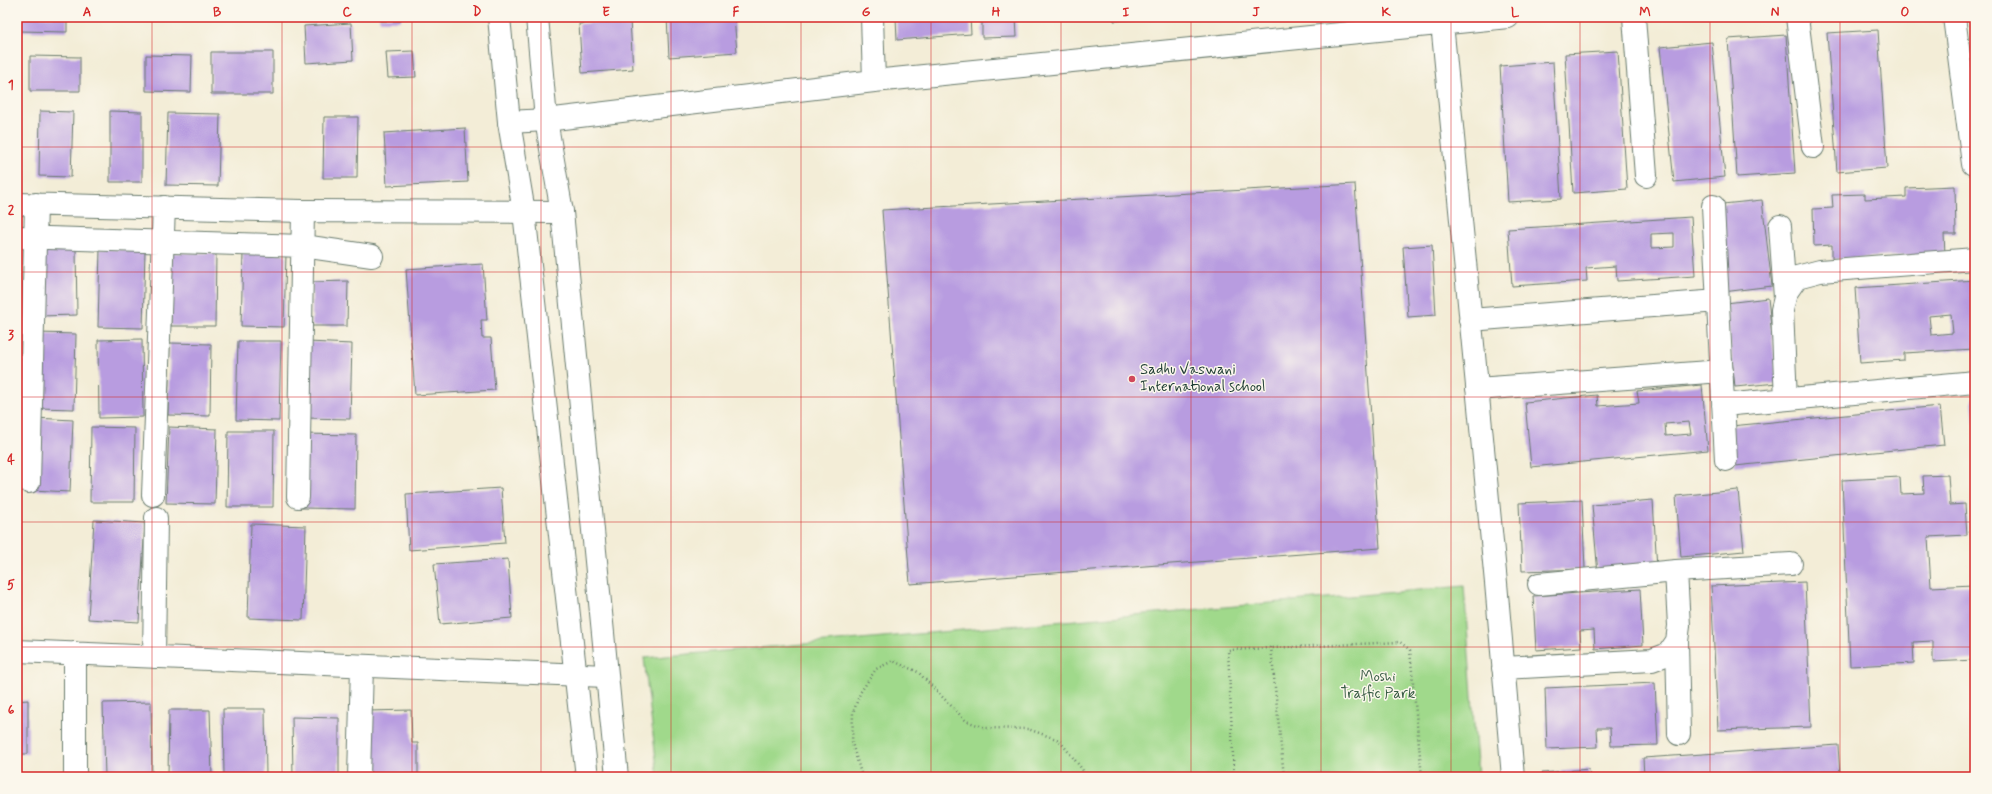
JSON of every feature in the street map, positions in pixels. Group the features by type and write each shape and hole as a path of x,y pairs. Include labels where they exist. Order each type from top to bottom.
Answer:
{"street":[{"path":"499,17 509,122 524,212 577,676 587,777"},
{"path":"537,17 546,120 562,212 617,777"},
{"path":"872,17 874,81"},
{"path":"509,122 546,120 874,81 1508,17"},
{"path":"1634,17 1646,176"},
{"path":"1797,17 1813,147"},
{"path":"1959,17 1954,17 1973,164"},
{"path":"1442,23 1513,777"},
{"path":"30,482 26,204 303,211 562,212"},
{"path":"1713,206 1726,460"},
{"path":"153,495 164,207"},
{"path":"298,497 303,211"},
{"path":"1780,226 1785,298"},
{"path":"26,237 303,246 372,256"},
{"path":"1786,400 1782,310 1785,298 1797,277 1820,271 1975,259"},
{"path":"1470,320 1718,301"},
{"path":"1477,389 1722,371"},
{"path":"1723,405 1975,382"},
{"path":"154,656 156,518"},
{"path":"1539,584 1676,571 1791,564"},
{"path":"1676,571 1679,626 1677,641 1679,734"},
{"path":"1503,668 1652,660 1668,654 1677,641"},
{"path":"17,651 577,676 606,676"},
{"path":"75,777 76,654"},
{"path":"359,777 362,666"}],"path":[{"path":"1234,777 1228,650 1400,642 1410,650 1422,777"},
{"path":"1271,647 1284,777"},
{"path":"862,777 852,743 853,714 860,693 876,669 893,661 918,672 966,721 986,728 1028,729 1059,740 1082,769 1086,777"}],"green space":[{"name":"Moshi Traffic Park","path":"1464,586 1478,777 658,777 644,658"}],"building":[{"path":"19,17 67,17 67,32 19,31"},
{"path":"379,17 401,17 401,21 380,21"},
{"path":"667,17 734,17 737,52 669,57"},
{"path":"896,17 970,17 971,34 897,40"},
{"path":"982,17 1016,17 1017,37 982,38"},
{"path":"1114,17 1162,17 1162,18 1114,21"},
{"path":"630,20 633,69 582,73 579,24"},
{"path":"351,23 353,60 306,63 304,26"},
{"path":"1878,30 1887,168 1837,172 1827,33"},
{"path":"1786,35 1795,173 1737,177 1728,39"},
{"path":"1712,42 1725,177 1674,182 1660,47"},
{"path":"414,51 416,77 388,78 386,52"},
{"path":"1618,51 1627,189 1573,193 1565,54"},
{"path":"211,52 273,52 273,94 211,94"},
{"path":"146,55 192,56 191,92 146,91"},
{"path":"30,56 80,57 80,91 30,91"},
{"path":"1553,62 1561,199 1508,202 1500,66"},
{"path":"40,111 73,112 71,177 39,176"},
{"path":"110,111 142,112 142,182 110,182"},
{"path":"168,113 220,114 218,186 166,185"},
{"path":"324,117 358,117 357,178 323,178"},
{"path":"465,128 468,182 387,186 384,133"},
{"name":"Sadhu Vaswani International school","path":"1355,184 1380,548 910,584 882,210"},
{"path":"1955,186 1956,234 1944,234 1945,254 1832,259 1832,245 1814,246 1813,209 1833,208 1832,195 1865,194 1865,199 1906,197 1906,188"},
{"path":"1762,200 1772,286 1723,292 1713,205"},
{"path":"1691,217 1695,276 1617,281 1616,266 1586,268 1587,281 1512,286 1508,229","holes":["1674,233 1674,247 1651,248 1651,234"]},
{"path":"1432,245 1436,315 1408,317 1403,247"},
{"path":"38,249 76,249 77,315 39,316"},
{"path":"100,249 145,250 143,328 98,327"},
{"path":"171,253 216,253 215,326 171,326"},
{"path":"243,253 286,254 284,327 241,326"},
{"path":"483,264 487,320 481,320 482,338 491,338 495,390 415,395 406,269"},
{"path":"1975,280 1975,349 1904,353 1904,360 1860,363 1855,288","holes":["1951,314 1953,333 1931,335 1929,316"]},
{"path":"348,281 347,326 312,326 312,282"},
{"path":"1768,298 1777,383 1735,387 1726,303"},
{"path":"39,333 76,334 74,409 38,408"},
{"path":"142,339 143,417 99,418 98,340"},
{"path":"238,341 281,341 279,421 236,420"},
{"path":"308,342 352,344 350,419 305,418"},
{"path":"170,343 211,344 210,416 168,415"},
{"path":"1702,385 1708,450 1531,467 1525,402 1597,395 1598,406 1639,403 1637,391","holes":["1689,422 1691,434 1666,436 1665,424"]},
{"path":"1975,398 1975,423 1974,423 1972,399"},
{"path":"1940,406 1944,445 1735,466 1731,426"},
{"path":"35,418 73,420 70,492 32,490"},
{"path":"91,427 135,428 134,502 90,502"},
{"path":"169,427 217,429 215,504 166,503"},
{"path":"228,431 274,431 273,507 227,507"},
{"path":"303,434 356,435 355,509 302,508"},
{"path":"1948,475 1950,505 1965,504 1967,535 1928,537 1931,587 1973,585 1975,660 1933,662 1933,641 1913,642 1914,663 1850,666 1842,480 1900,477 1901,494 1924,493 1923,476"},
{"path":"501,488 505,543 409,550 406,494"},
{"path":"1738,490 1744,551 1681,557 1676,496"},
{"path":"1582,500 1585,569 1522,571 1519,503"},
{"path":"1653,500 1657,569 1598,574 1592,505"},
{"path":"94,520 145,523 139,622 88,619"},
{"path":"251,524 306,526 303,620 248,618"},
{"path":"508,559 512,618 440,624 434,564"},
{"path":"1805,582 1811,727 1718,730 1711,586"},
{"path":"1640,589 1643,645 1595,649 1594,630 1580,631 1581,647 1536,650 1533,596"},
{"path":"1655,683 1658,745 1611,746 1610,728 1597,728 1598,747 1547,749 1545,688"},
{"path":"28,700 28,754 17,754 17,701"},
{"path":"151,702 152,777 105,777 103,703"},
{"path":"223,709 265,709 266,777 224,777"},
{"path":"169,710 210,710 212,777 168,777"},
{"path":"411,710 412,743 418,743 418,777 369,777 368,711"},
{"path":"292,717 339,718 339,777 293,777"},
{"path":"1838,745 1840,777 1644,777 1643,758"},
{"path":"1589,769 1590,777 1543,777 1542,773"}],"place":[{"name":"Sadhu Vaswani International school","path":"1132,379"}]}
